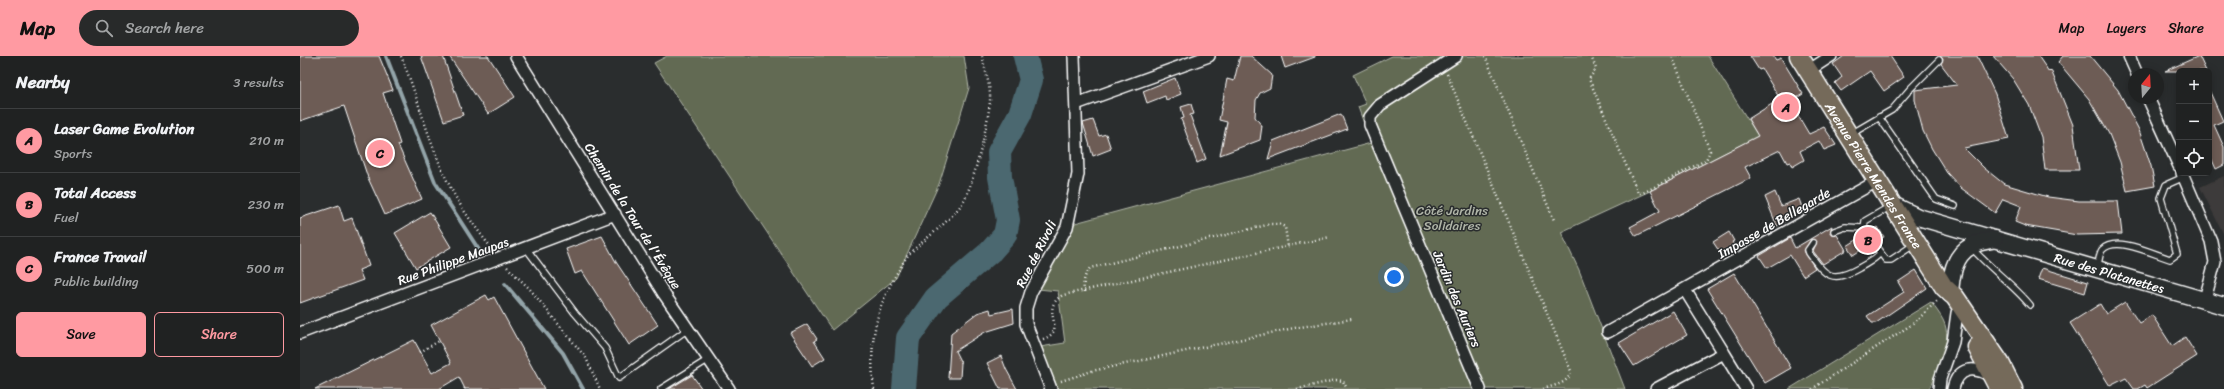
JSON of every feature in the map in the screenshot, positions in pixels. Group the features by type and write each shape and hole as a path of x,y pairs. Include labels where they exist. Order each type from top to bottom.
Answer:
{"main road":[{"name":"Avenue Pierre Mendes France","path":"1804,64 1917,242 1944,297 1950,301 1996,383"},
{"name":"Avenue Pierre Mendes France","path":"1944,297 1955,297 2000,363 2012,389"}],"street":[{"name":"Chemin de la Tour de l'Évêque","path":"516,56 688,329 729,389"},
{"name":"Rue de Rivoli","path":"1050,387 1026,324 1026,308 1031,292 1066,227 1078,174 1074,56"},
{"path":"1076,104 1209,56"},
{"name":"Jardin des Auriers","path":"1456,56 1380,105 1370,117 1370,125 1480,389"},
{"path":"1804,64 1831,56"},
{"path":"2129,56 2134,68"},
{"path":"2151,104 2176,159"},
{"path":"2183,176 2200,212 2212,248 2214,262 2205,299"},
{"name":"Impasse de Bellegarde","path":"1608,332 1877,181"},
{"name":"Rue des Platanettes","path":"1893,205 1918,217 2205,299 2224,306"},
{"name":"Rue Philippe Maupas","path":"300,333 615,214"},
{"path":"1944,297 1958,258 1970,246 1995,239"},
{"path":"1685,290 1746,389"},
{"path":"1939,389 1940,379 1955,335 1957,313"},
{"path":"1656,389 1724,353"},
{"path":"1953,389 1960,375 1969,370 1979,370 1996,383"}],"lane":[{"path":"1850,135 1879,116 1892,110 1910,89 1939,60"},
{"path":"1879,116 1936,198 1955,206"},
{"path":"2097,268 2101,251 2109,244 2120,243 2170,259 2177,254 2161,198 2166,186 2181,176"},
{"path":"1867,234 1864,228 1865,221 1893,205"},
{"path":"1834,231 1845,227 1864,228"},
{"path":"1873,243 1886,260 1891,260 1917,242"},
{"path":"1813,244 1808,250 1809,253 1822,272 1832,276 1848,274 1873,260 1880,253"},
{"path":"1970,246 1983,260 2016,288 2030,305"},
{"path":"526,248 575,313 605,348 619,378 688,329"},
{"path":"661,389 709,360"}],"path":[{"path":"401,56 413,86 431,142 455,196 499,258 529,288 586,358 600,389"},
{"path":"874,389 872,366 874,326 887,290 909,254 940,229 963,204 970,186 986,127 990,100 982,56"},
{"path":"1485,56 1554,220"},
{"path":"1591,56 1596,69 1589,79 1638,193 1643,193 1706,160 1709,156 1710,151 1672,56"},
{"path":"1443,64 1571,371 1570,377 1566,381 1543,389"},
{"path":"1084,292 1083,282 1085,275 1090,268 1271,224 1279,224 1285,227 1288,247"},
{"path":"1034,342 1050,337 1054,326 1051,307 1056,299 1063,295 1084,292 1330,237"},
{"path":"1812,389 1914,322 1944,297"},
{"path":"1050,387 1100,370 1294,328 1352,319"},
{"path":"420,352 439,341"},
{"path":"1297,389 1336,380 1343,382 1347,389"}],"shaded area":[{"path":"2224,176 2224,235 2200,187"}],"green space":[{"path":"667,56 964,56 969,88 939,184 896,278 832,330 654,63"},
{"name":"Côté Jardins Solidaires","path":"1392,56 1708,56 1758,136 1650,191 1561,232 1579,270 1625,389 1058,389 1040,347 1065,343 1058,291 1038,289 1075,223 1371,143 1358,107 1366,104 1353,75"},
{"path":"1931,302 1943,320 1947,337 1946,346 1940,364 1929,389 1789,389"}],"building":[{"path":"300,56 379,56 393,90 383,93 400,144 398,145 422,199 385,215 368,178 344,106 300,121"},
{"path":"421,56 443,56 463,115 444,121"},
{"path":"449,56 488,56 515,97 488,114"},
{"path":"1240,56 1251,56 1272,75 1270,88 1260,93 1256,100 1255,117 1262,126 1260,140 1220,155 1227,122 1219,120 1227,79 1234,81"},
{"path":"1281,56 1315,56 1315,57 1285,68"},
{"path":"1750,56 1773,56 1776,60 1781,58 1803,94 1790,102 1809,134 1824,127 1836,145 1824,150 1819,141 1800,151 1804,160 1792,167 1790,162 1787,163 1780,150 1745,167 1751,178 1636,236 1630,227 1660,211 1650,191 1758,136 1748,119 1780,99 1762,69 1759,70"},
{"path":"1844,56 1890,56 1904,77 1884,91 1870,71 1841,91 1835,83 1842,77 1833,64"},
{"path":"1940,56 1977,56 1995,94 2009,139 1964,148 1984,168 2004,184 2048,197 2079,201 2118,201 2122,234 2077,235 2025,226 2015,222 2021,206 2003,199 1995,213 1961,188 1947,173 1932,149 1923,131 1915,100 1915,90 1957,85 1941,64 1943,59"},
{"path":"1993,56 2038,56 2049,72 2051,70 2073,125 2079,170 2045,170 2041,137 2029,105 2013,79"},
{"path":"2063,56 2090,56 2118,90 2139,130 2151,166 2155,186 2127,191 2120,162 2109,134 2089,99 2058,62"},
{"path":"2199,56 2205,68 2176,68 2176,71 2165,71"},
{"path":"1175,78 1181,94 1166,100 1165,96 1147,103 1143,91"},
{"path":"2212,97 2223,121 2214,125 2224,147 2224,165 2216,169 2212,160"},
{"path":"1191,104 1194,114 1190,115 1206,159 1197,163 1181,119 1184,118 1181,107"},
{"path":"1341,114 1347,129 1268,159 1273,141"},
{"path":"1093,120 1099,136 1106,134 1111,149 1093,156 1083,123"},
{"path":"1775,192 1781,206 1799,199 1803,210 1777,226 1765,197"},
{"path":"339,205 344,221 352,218 369,266 359,270 363,280 300,303 300,218"},
{"path":"430,212 451,247 416,268 395,233"},
{"path":"1832,226 1830,233 1837,235 1846,250 1823,264 1813,251 1817,241 1811,239 1804,251 1815,268 1803,276 1790,255 1767,268 1759,256 1790,238 1795,248"},
{"path":"1878,227 1884,237 1877,241 1871,239 1869,245 1853,255 1847,246 1863,236 1869,238 1871,232"},
{"path":"1729,232 1735,246 1721,254 1713,242"},
{"path":"602,236 616,262 658,325 629,345 582,271 575,274 566,249"},
{"path":"2042,268 2088,282 2085,293 2038,279"},
{"path":"1916,270 1927,288 1876,323 1872,323 1867,316 1904,292 1898,282"},
{"path":"1734,273 1791,368 1765,383 1707,289"},
{"path":"486,295 489,300 494,297 544,389 465,389 459,377 439,389 315,389 414,340 432,373 451,363 431,325"},
{"path":"2125,302 2139,323 2152,315 2172,346 2185,337 2197,356 2147,388 2145,385 2138,389 2134,389 2126,378 2110,386 2070,323 2100,304 2106,314"},
{"path":"990,309 991,314 1013,309 1014,323 985,332 955,351 961,363 960,378 948,378 951,333 977,313"},
{"path":"1673,311 1687,335 1634,366 1619,343"},
{"path":"807,324 817,339 814,341 825,358 812,366 790,333"},
{"path":"1001,356 1017,389 1000,389 987,363"},
{"path":"692,375 702,389 669,389"}],"waterway":[{"path":"386,56 435,182 479,250"},
{"path":"904,389 908,338 936,298 991,251 1005,235 1008,220 1000,177 999,152 1020,114 1031,80 1025,56"},
{"path":"505,284 563,353 583,389"}],"place":[{"name":"Laser Game Evolution","path":"1786,107"},
{"name":"France Travail","path":"380,153"},
{"name":"Total Access","path":"1868,240"}]}
